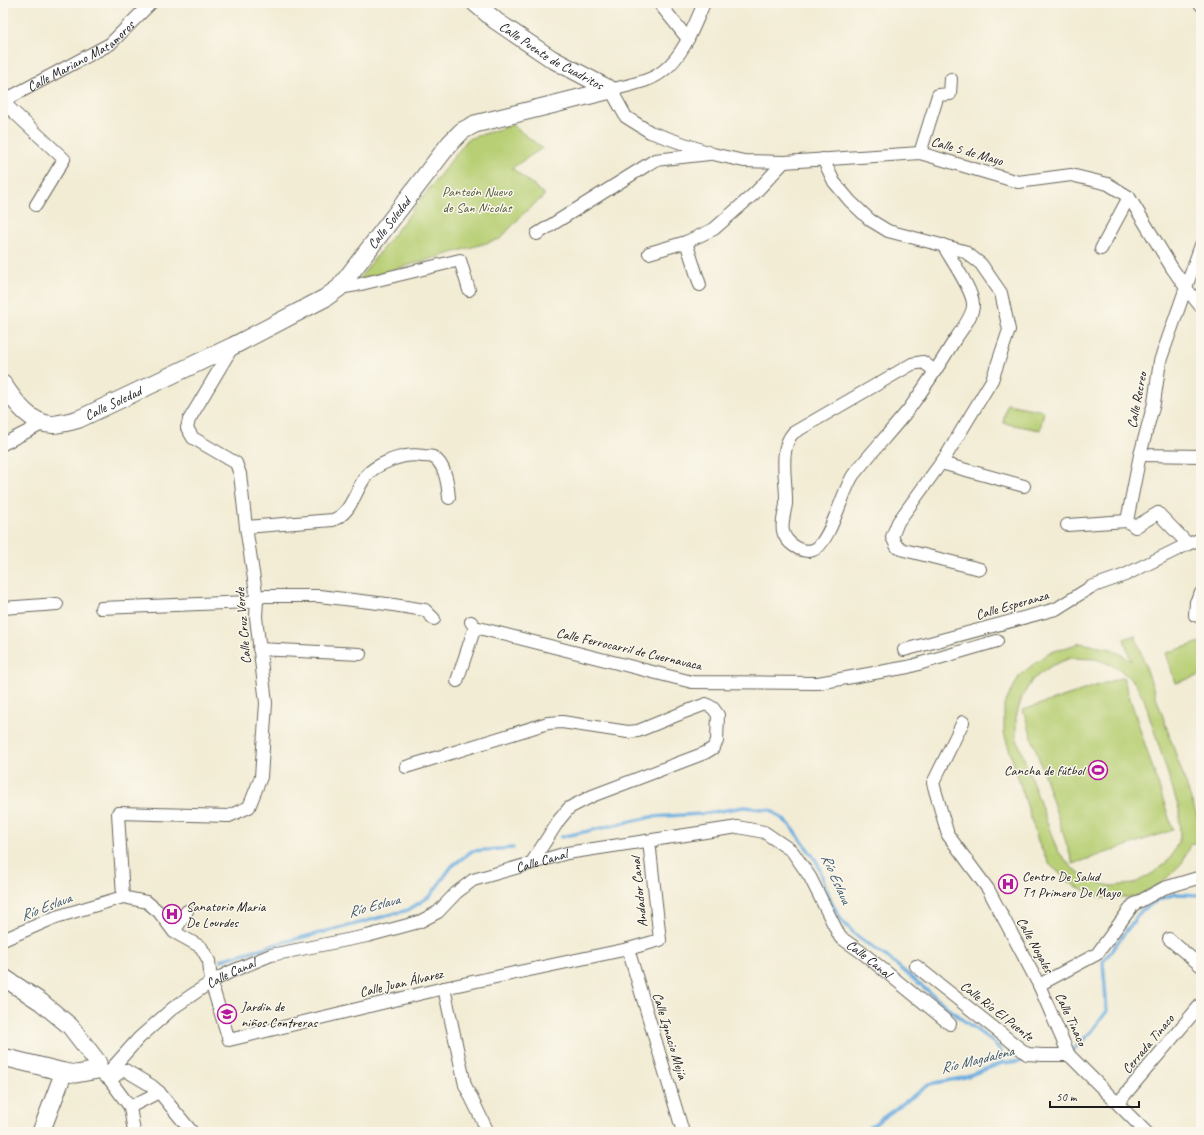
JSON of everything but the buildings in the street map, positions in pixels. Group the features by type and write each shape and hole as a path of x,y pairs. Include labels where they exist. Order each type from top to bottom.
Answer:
{"street":[{"name":"Calle Mariano Matamoros","path":"3,102 110,44 151,3"},
{"name":"Calle Puente de Cuadritos","path":"474,3 496,21 552,59 611,90"},
{"path":"659,3 688,39"},
{"name":"Calle Soledad","path":"44,423 56,424 79,419 233,346 325,298 339,288 450,143 462,131 475,124 611,90 645,80 662,72 675,60 688,39 704,3"},
{"path":"920,153 938,95 950,94 952,79"},
{"name":"Calle 5 de Mayo","path":"611,90 626,117 650,132 713,154 744,161 784,162 920,153 1018,182 1071,174 1108,184 1129,197 1186,288 1201,307"},
{"path":"3,102 64,158 36,205"},
{"path":"537,234 655,160 713,154"},
{"path":"823,159 834,182 850,201 870,220 888,231 964,250 981,264 1001,293 1009,330 992,380 941,463 898,522 892,537 897,547 904,550 980,569"},
{"path":"649,253 686,242 714,229 755,192 784,162"},
{"path":"1101,249 1129,197"},
{"path":"686,242 700,285"},
{"path":"935,371 922,362 912,364 793,433 789,438 786,447 784,463 786,503 783,530 789,542 803,550 813,550 820,545 831,525 853,476 909,408 935,371 969,319 974,304 970,292 943,245"},
{"name":"Calle Recreo","path":"1127,521 1140,455 1154,403 1160,361 1200,249"},
{"path":"339,288 460,260 469,290"},
{"name":"Calle Cruz Verde","path":"123,897 118,813 228,816 249,807 261,777 266,703 256,617 256,599 240,474 236,463 194,438 187,428 189,420 233,346"},
{"path":"3,384 25,413 44,423"},
{"path":"3,444 44,423"},
{"path":"246,527 333,520 339,518 345,513 364,479 375,467 396,458 414,454 433,457 442,466 448,483 449,498"},
{"path":"1140,455 1201,456"},
{"path":"941,463 1024,486"},
{"path":"1067,525 1127,521 1135,527 1158,513 1188,544"},
{"name":"Calle Esperanza","path":"904,650 1056,609 1091,587 1125,575 1201,539"},
{"path":"1198,613 1196,602 1201,593"},
{"path":"101,608 249,602 264,596 319,596 425,610 434,619"},
{"path":"3,608 57,604"},
{"name":"Calle Ferrocarril de Cuernavaca","path":"457,681 473,625 692,682 818,683 908,667 997,641"},
{"path":"260,649 360,654"},
{"path":"406,767 548,723 562,722 628,732 638,731 706,704 713,708 718,715 716,741 713,748 706,753 592,796 569,808 559,820 532,862"},
{"name":"Calle Nogales","path":"963,722 933,783 941,813 948,835 988,889 1039,985 1097,954 1133,905 1164,888 1201,876"},
{"name":"Calle Canal","path":"104,1075 145,1033 173,1008 211,982 230,972 271,955 367,936 419,922 438,912 456,893 473,880 568,852 738,827 764,832 792,851 810,877 840,937 864,954 950,1024"},
{"name":"Andador Canal","path":"649,841 660,940"},
{"path":"3,940 56,917 123,897 147,902 159,912 174,932 187,911"},
{"name":"Calle Juan Álvarez","path":"174,932 201,947 209,961 211,982 229,1040 444,988 628,949 660,940"},
{"path":"1169,939 1201,966"},
{"name":"Calle Ignacio Mejía","path":"628,949 683,1132"},
{"name":"Calle Río El Puente","path":"916,966 1027,1054 1069,1055"},
{"path":"3,977 41,1002 70,1026 96,1060 104,1075 130,1107 134,1132"},
{"name":"Calle Tinaco","path":"1039,985 1069,1055 1146,1132"},
{"path":"444,988 465,1085 488,1132"},
{"name":"Cerrada Tinaco","path":"1118,1103 1201,1004"},
{"path":"3,1057 70,1073 104,1075 125,1070 152,1086 159,1092 192,1132"},
{"path":"41,1132 70,1073"},
{"path":"53,1132 70,1073"},
{"path":"130,1107 159,1092"}],"green space":[{"name":"Panteón Nuevo de San Nicolas","path":"512,125 542,148 512,168 545,195 523,214 500,239 358,280 468,139"},
{"path":"1007,404 1044,411 1040,430 1003,423"},
{"path":"1135,635 1201,828 1201,841 1190,845 1182,863 1162,883 1135,897 1101,898 1073,885 1049,864 1039,844 1004,733 1004,705 1020,675 1048,653 1080,643 1112,649 1131,661 1124,639","holes":["1070,658 1096,659 1117,667 1135,683 1144,699 1179,809 1180,838 1170,859 1153,873 1133,884 1111,886 1091,881 1074,870 1057,850 1016,736 1016,717 1022,697 1032,680 1051,666"]},
{"path":"1201,642 1201,675 1175,683 1166,653"},
{"name":"Cancha de fútbol","path":"1123,677 1173,830 1073,864 1023,710"}],"waterway":[{"name":"Río Eslava","path":"561,837 651,817 701,814 744,807 771,810 790,825 817,862 832,904 843,922 858,937 887,957 958,1016 993,1042 1001,1052 1002,1063"},
{"name":"Río Eslava","path":"221,960 408,910 430,896 452,866 472,851 513,848"},
{"name":"Río Magdalena","path":"1070,1053 1092,1031 1107,1011 1103,962 1142,910 1158,900 1176,894 1201,895"},
{"name":"Río Magdalena","path":"863,1132 930,1084 962,1078 1002,1063 1031,1060"}],"place":[{"name":"Cancha de fútbol","path":"1098,770"},
{"name":"Centro De Salud T1 Primero De Mayo","path":"1008,884"},
{"name":"Sanatorio Maria De Lourdes","path":"172,914"},
{"name":"Jardin de niños Contreras","path":"227,1014"}]}
